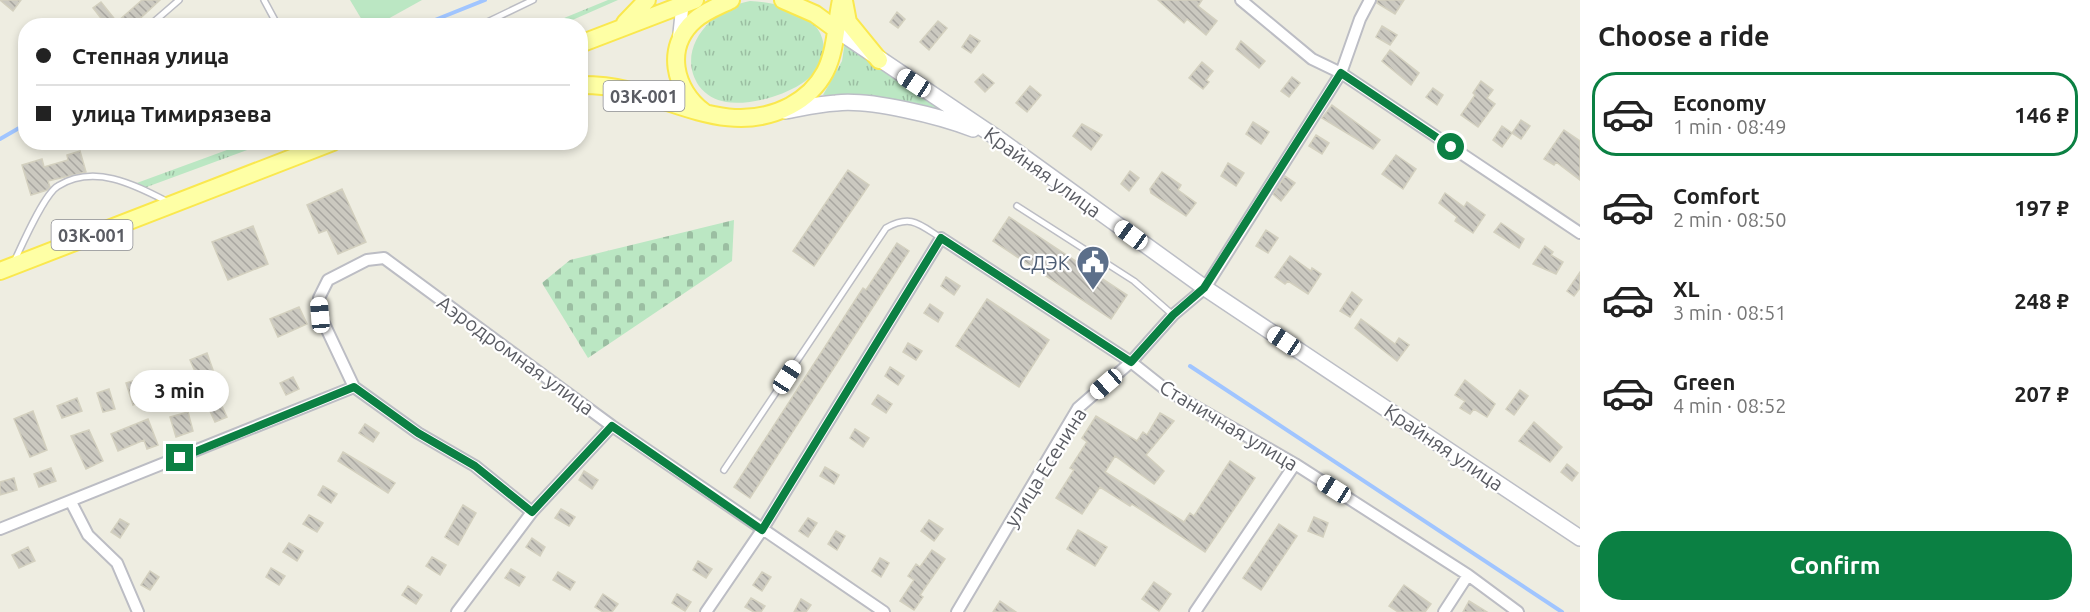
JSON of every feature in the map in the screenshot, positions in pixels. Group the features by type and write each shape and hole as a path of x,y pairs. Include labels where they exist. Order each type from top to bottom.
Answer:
{"main road":[{"path":"614,32 636,14 647,0"},
{"path":"588,41 698,3 731,0"},
{"path":"783,0 815,14"},
{"name":"03К-001","path":"779,112 807,95 818,84 831,58 834,28 842,0"},
{"name":"03К-001","path":"842,0 848,22 879,60"},
{"path":"675,62 683,33 698,3"},
{"name":"03К-001","path":"815,14 834,28"},
{"name":"Крайняя улица","path":"834,28 1003,142 1204,288 1580,538"},
{"name":"03К-001","path":"675,62 681,89 690,102 707,114"},
{"name":"03К-001","path":"588,86 627,90 707,114 739,118 837,102 875,105 956,122 1003,142"},
{"name":"03К-001","path":"6,268 313,150"}],"street":[{"name":"03К-001","path":"795,0 815,14"},
{"path":"1241,0 1311,59 1341,73 1580,233"},
{"name":"улица Есенина","path":"957,612 1078,408 1131,362 1173,315 1204,288 1341,73 1360,19 1370,0"},
{"name":"03К-001","path":"675,62 698,3"},
{"path":"706,612 762,530 941,238"},
{"name":"Станичная улица","path":"941,238 1131,362 1165,389 1295,464 1468,575 1518,612"},
{"name":"Аэродромная улица","path":"354,387 320,315 319,298 328,280 367,260 384,258 612,426 884,612"},
{"path":"0,529 354,387 418,433 475,466 532,512"},
{"path":"457,612 532,512 612,426"},
{"path":"1195,612 1295,464"},
{"path":"71,502 88,535 117,563 138,612"},
{"path":"1444,612 1468,575"}],"lane":[{"path":"158,18 179,0"},
{"path":"264,0 274,18"},
{"path":"496,18 533,0"},
{"path":"6,268 57,186 90,175 107,176 173,205"},
{"path":"1017,206 1134,281 1173,315"},
{"path":"724,471 886,228 901,220 914,221 941,238"}],"green space":[{"path":"350,0 422,0 390,18 361,18"},
{"path":"608,0 618,0 577,18 564,18"},
{"path":"750,1 789,9 812,22 823,43 823,57 818,68 797,87 752,102 722,101 714,98 699,86 692,72 691,58 694,44 711,21 736,5"},
{"path":"845,41 962,119 871,97 823,95 842,61"},
{"path":"227,150 247,150 144,188 134,184"},
{"path":"734,220 732,261 588,358 542,283 570,260"}],"building":[{"path":"0,0 21,0 13,11"},
{"path":"142,0 160,0 141,18 122,18"},
{"path":"1158,0 1202,0 1198,6 1217,21 1206,35 1187,19 1184,23"},
{"path":"1377,0 1404,0 1395,14 1377,3"},
{"path":"101,2 114,18 101,18 93,8"},
{"path":"897,12 905,19 898,28 890,22"},
{"path":"938,21 947,28 929,50 920,42"},
{"path":"1382,26 1397,35 1390,45 1376,37"},
{"path":"970,35 980,41 971,53 962,47"},
{"path":"1241,41 1265,61 1259,68 1236,49"},
{"path":"1390,50 1419,73 1411,85 1382,61"},
{"path":"1202,62 1213,71 1206,80 1209,82 1203,89 1189,78"},
{"path":"983,74 994,83 985,92 975,82"},
{"path":"1292,77 1300,83 1289,97 1281,91"},
{"path":"1481,81 1493,90 1487,98 1495,104 1478,127 1461,115 1475,95 1473,93"},
{"path":"1030,86 1041,95 1027,112 1016,103"},
{"path":"1433,88 1443,95 1437,105 1426,97"},
{"path":"1332,105 1380,140 1373,149 1322,118"},
{"path":"1521,120 1530,126 1521,139 1512,133"},
{"path":"1253,122 1269,132 1261,144 1246,134"},
{"path":"1082,124 1102,135 1091,150 1073,136"},
{"path":"1502,126 1512,133 1502,147 1493,140"},
{"path":"1564,130 1580,141 1580,180 1556,162 1554,165 1544,159"},
{"path":"1316,135 1329,143 1322,154 1309,146"},
{"path":"80,151 86,172 48,181 50,187 47,190 31,195 22,165 42,159 44,167 68,160 67,155"},
{"path":"1396,155 1416,169 1403,189 1382,174"},
{"path":"1228,163 1244,173 1236,186 1221,176"},
{"path":"848,170 869,185 814,266 793,251"},
{"path":"1130,171 1139,178 1129,191 1121,184"},
{"path":"1162,172 1181,185 1178,190 1196,203 1186,216 1151,193 1150,189"},
{"path":"1285,176 1295,183 1281,201 1273,194"},
{"path":"342,189 366,242 338,254 327,230 319,233 307,205"},
{"path":"1445,193 1464,207 1467,202 1485,215 1473,233 1455,221 1457,217 1439,203"},
{"path":"1009,217 1127,295 1111,319 993,241"},
{"path":"1501,223 1524,239 1519,248 1494,232"},
{"path":"253,226 268,264 228,280 212,242"},
{"path":"1266,230 1278,238 1268,253 1256,246"},
{"path":"897,243 909,251 750,498 734,487 863,288 866,290"},
{"path":"1545,246 1553,252 1551,255 1563,262 1556,274 1533,264"},
{"path":"1290,256 1311,271 1312,268 1321,274 1308,294 1288,281 1285,284 1275,277"},
{"path":"1580,272 1580,288 1574,296 1567,291"},
{"path":"946,277 960,286 954,295 941,286"},
{"path":"1352,292 1362,300 1350,317 1340,311"},
{"path":"987,299 1049,340 1019,387 956,346"},
{"path":"930,304 943,313 938,322 924,313"},
{"path":"299,307 307,324 278,337 270,319"},
{"path":"1361,319 1395,344 1399,338 1409,345 1397,361 1355,328"},
{"path":"908,343 922,351 916,360 903,352"},
{"path":"207,353 213,370 197,376 190,360"},
{"path":"890,367 904,376 898,385 885,376"},
{"path":"293,377 299,389 286,395 280,383"},
{"path":"139,379 146,400 133,405 126,383"},
{"path":"1465,380 1495,404 1487,417 1474,409 1470,414 1460,408 1465,401 1455,395"},
{"path":"109,389 115,409 103,412 97,393"},
{"path":"1520,390 1528,396 1514,415 1506,409"},
{"path":"878,395 892,404 886,413 872,404"},
{"path":"77,398 82,411 62,418 57,406"},
{"path":"221,404 227,417 215,422 209,409"},
{"path":"33,411 47,450 30,457 14,419"},
{"path":"188,412 193,431 176,437 170,417"},
{"path":"1160,413 1174,421 1146,455 1164,471 1154,484 1115,456 1105,472 1184,522 1190,513 1194,516 1230,461 1255,478 1205,552 1132,504 1130,506 1100,487 1082,514 1056,498 1074,470 1070,468 1087,442 1082,438 1096,416 1137,441 1143,432 1147,435"},
{"path":"148,419 158,445 147,449 144,440 118,451 111,434"},
{"path":"1534,422 1562,447 1550,462 1519,441"},
{"path":"365,424 379,433 373,442 359,433"},
{"path":"855,429 869,438 863,447 850,438"},
{"path":"89,430 103,461 86,469 71,436"},
{"path":"343,452 395,483 388,493 338,461"},
{"path":"1567,464 1578,473 1572,481 1561,472"},
{"path":"825,467 839,475 834,484 820,476"},
{"path":"51,468 56,481 39,487 34,474"},
{"path":"584,471 598,480 592,489 579,480"},
{"path":"14,478 17,490 0,495 0,482"},
{"path":"323,486 337,494 331,503 318,495"},
{"path":"463,505 476,513 458,545 445,537"},
{"path":"561,509 575,517 569,526 555,518"},
{"path":"309,515 323,523 317,532 303,524"},
{"path":"1314,517 1328,523 1323,537 1308,531"},
{"path":"808,518 817,523 808,537 799,531"},
{"path":"120,519 129,524 120,538 111,532"},
{"path":"929,520 943,529 934,541 921,531"},
{"path":"1279,524 1297,536 1261,590 1243,578"},
{"path":"1078,530 1107,547 1095,566 1067,549"},
{"path":"836,531 845,536 837,550 828,544"},
{"path":"532,538 545,547 540,556 526,547"},
{"path":"289,543 303,551 297,561 283,552"},
{"path":"28,547 35,561 19,568 12,555"},
{"path":"932,550 945,559 920,595 923,597 914,610 900,601 914,580 908,576 916,564 920,567"},
{"path":"432,557 446,565 440,575 426,566"},
{"path":"880,558 889,563 881,577 872,571"},
{"path":"698,561 712,569 706,578 693,570"},
{"path":"271,568 285,576 279,585 266,577"},
{"path":"511,569 525,577 519,586 505,578"},
{"path":"150,571 159,577 150,590 141,585"},
{"path":"558,572 575,582 570,590 553,580"},
{"path":"762,572 771,577 762,591 753,585"},
{"path":"1154,582 1171,594 1159,611 1142,599"},
{"path":"1404,585 1431,604 1425,612 1398,612 1389,606"},
{"path":"408,586 422,595 416,604 402,595"},
{"path":"603,594 618,604 612,612 603,612 595,607"},
{"path":"677,594 691,602 685,611 672,603"},
{"path":"751,598 765,606 761,612 754,612 745,607"},
{"path":"801,599 811,605 806,612 794,612"},
{"path":"1000,601 1016,612 993,612"},
{"path":"1469,601 1487,612 1463,612"}],"waterway":[{"path":"440,18 485,0"},
{"path":"0,139 18,129"},
{"path":"1190,366 1562,612"}],"place":[{"name":"СДЭК","path":"1093,291"}],"route":[{"path":"180,458 354,387 418,433 475,466 532,512 612,426 762,530 941,238 1131,362 1173,315 1204,288 1341,73 1451,147"}]}
